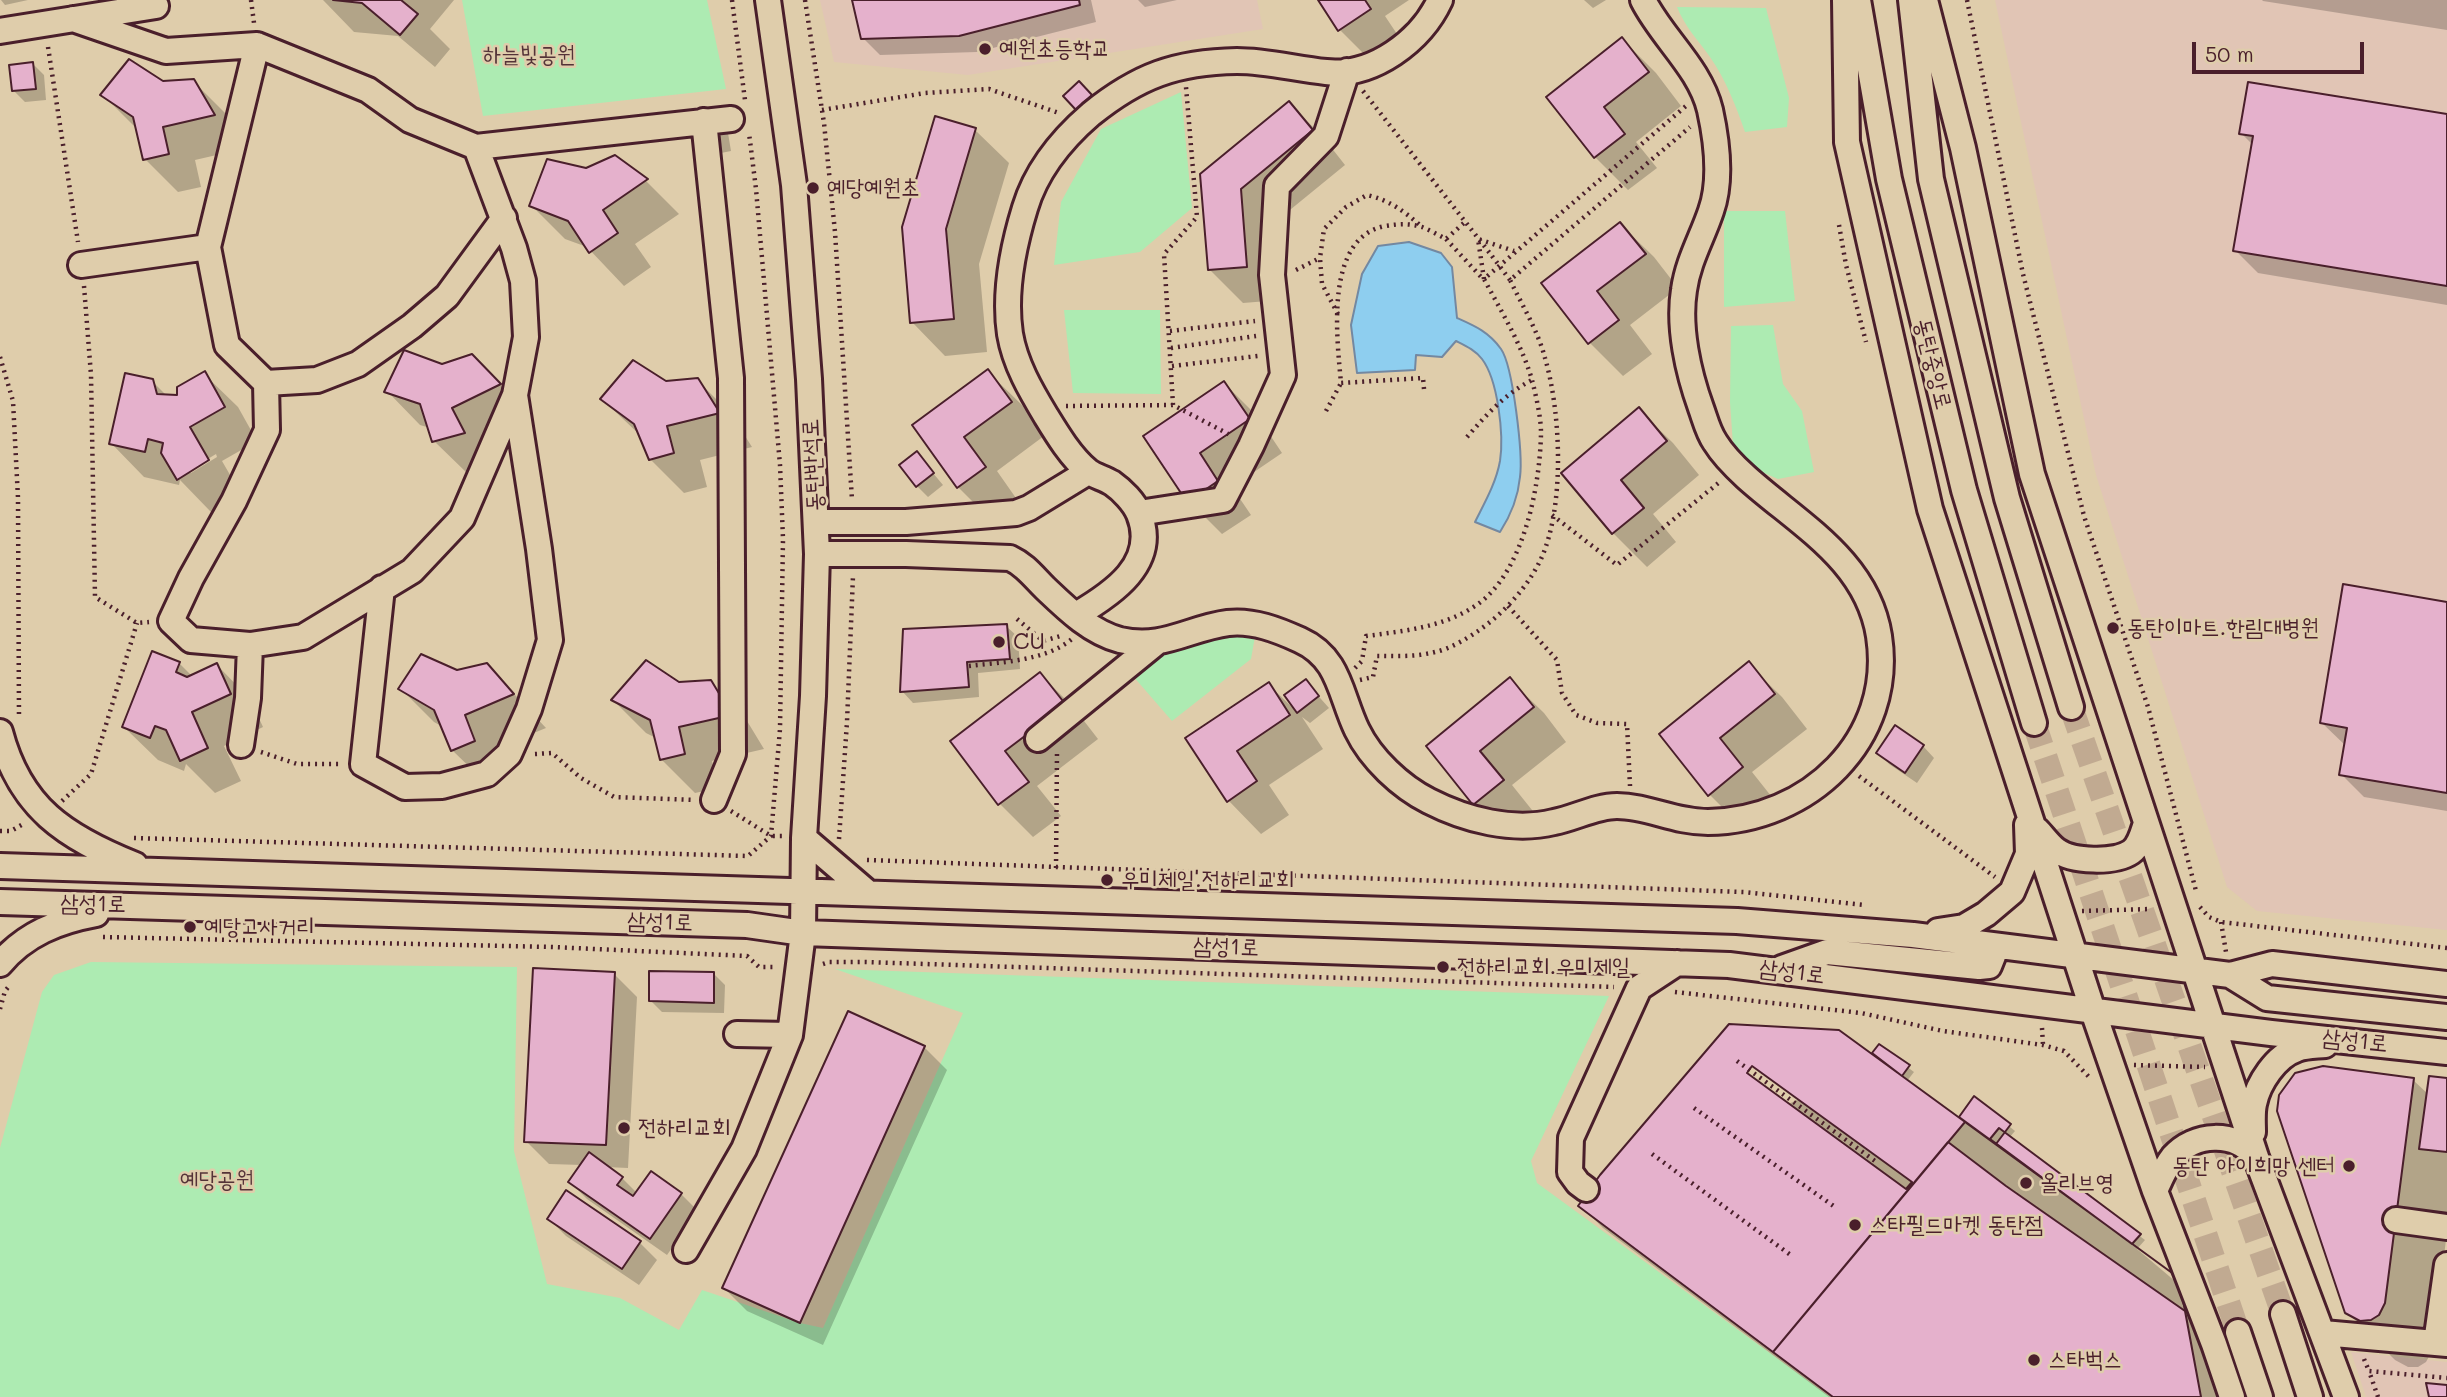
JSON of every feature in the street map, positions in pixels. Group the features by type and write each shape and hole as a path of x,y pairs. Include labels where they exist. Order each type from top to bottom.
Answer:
{"street":[{"name":"동탄반석로","path":"685,1250 744,1149 790,1035 803,933 804,838 813,696 816,522 809,379 794,185 768,0"},
{"path":"1082,624 1128,577 1141,558 1144,533 1139,513 1127,496 1111,482 1088,471 1053,428 1027,383 1010,334 1009,286 1025,208 1034,183 1061,143 1083,121 1128,86 1152,75 1184,66 1238,61 1328,73 1367,67 1387,58 1407,43 1425,26 1440,0"},
{"path":"817,554 1010,558 1022,564 1082,624 1135,643 1157,642 1231,622 1256,625 1306,642 1331,664 1365,744 1403,785 1434,804 1458,814 1506,825 1549,824 1611,806 1630,807 1692,822 1732,821 1781,806 1816,785 1843,764 1856,747 1875,708 1881,685 1879,638 1872,610 1857,580 1840,557 1737,468 1715,444 1698,401 1682,321 1683,291 1690,260 1714,205 1718,168 1707,101 1643,0"},
{"path":"1845,0 1847,142 1927,495 2093,1011 2155,1191 2229,1392"},
{"name":"동탄중앙로","path":"1858,0 1889,179 1964,490 2034,723"},
{"path":"1911,0 1931,179 2007,498 2071,708"},
{"path":"1925,0 1962,148 2032,474 2256,1157 2346,1397"},
{"path":"0,31 156,6"},
{"path":"73,19 166,51 257,45 368,90 410,120 476,147 741,117"},
{"path":"257,45 208,247 227,345 266,383 267,430 234,501 191,578 171,621 191,640 250,645 303,637 412,571 462,518 514,395 526,337 523,281 504,218 476,147"},
{"path":"1139,513 1223,500 1251,446 1283,375 1272,275 1277,186 1326,136 1347,71"},
{"path":"704,121 731,378 733,754 714,800"},
{"path":"266,383 317,380 358,364 412,326 447,296 504,218"},
{"path":"81,265 208,247"},
{"path":"382,588 363,764 405,787 442,786 487,774 509,754 529,709 550,640 539,549 514,395"},
{"path":"816,522 906,522 1016,513 1029,508 1088,471"},
{"path":"1038,739 1157,642"},
{"path":"241,745 248,698 250,645"},
{"path":"10,729 6,754 18,781 30,798 62,828 91,845 148,870"},
{"path":"2031,815 2057,851 2076,858 2097,860 2112,859 2132,852 2142,837 2146,822"},
{"path":"1913,935 1964,928 2012,892 2028,855 2031,815"},
{"path":"804,838 867,892"},
{"name":"삼성1로","path":"0,866 1737,921 1913,935 2231,975 2272,964 2447,984"},
{"name":"삼성1로","path":"0,902 747,925 803,933 1677,963 1778,970 2093,1011 2447,1052"},
{"path":"6,973 13,948 49,926 79,917 148,906"},
{"path":"1778,970 1827,952 1989,967 1993,956 1982,944"},
{"path":"1586,1189 1577,1184 1570,1172 1571,1138 1639,988 1677,963"},
{"path":"2231,975 2267,998 2447,1017"},
{"path":"2241,1028 2269,1012 2447,1034"},
{"path":"737,1034 790,1035"},
{"path":"2256,1157 2254,1105 2264,1079 2279,1060 2297,1049 2447,1034"},
{"path":"2155,1191 2171,1160 2184,1146 2201,1140 2216,1137 2233,1141 2256,1157"},
{"path":"2396,1220 2447,1227"},
{"path":"2323,1333 2441,1344 2447,1265"},
{"path":"2283,1314 2310,1397"},
{"path":"2238,1332 2260,1397"}],"path":[{"path":"128,838 748,856 771,836 780,729 783,539 780,465 756,189 741,117 732,0"},
{"path":"805,0 822,110 835,232 848,408 852,522"},
{"path":"1967,0 2023,274 2084,516 2148,707 2200,908 2209,917 2221,922 2447,948"},
{"path":"43,24 53,72 81,265 92,376 95,597 137,623 171,621"},
{"path":"1174,405 1164,254 1197,217 1184,66"},
{"path":"1341,684 1373,677 1377,656 1410,656 1438,652 1493,621 1514,600 1541,558 1550,529 1557,486 1557,419 1545,357 1510,280 1347,71"},
{"path":"822,110 925,93 989,89 1083,121"},
{"path":"1484,279 1515,251 1707,101"},
{"path":"1510,280 1707,101"},
{"path":"1338,315 1322,284 1320,258 1324,229 1346,206 1367,195 1382,199 1403,210 1422,227 1446,239 1484,279 1514,336 1532,380 1541,431 1536,488 1521,542 1505,576 1479,603 1443,622 1407,631 1366,636 1362,661 1341,684"},
{"path":"1837,212 1846,265 1866,345"},
{"path":"1446,239 1465,222"},
{"path":"1326,411 1341,383 1337,341 1339,288 1345,261 1357,239 1378,228 1401,223 1422,227"},
{"path":"1478,239 1515,251"},
{"path":"1478,239 1484,279"},
{"path":"1170,331 1278,335"},
{"path":"1171,348 1278,335"},
{"path":"1172,366 1278,335"},
{"path":"0,357 13,401 19,498 10,729"},
{"path":"1341,383 1423,378 1424,389"},
{"path":"1467,437 1497,404 1513,390 1532,380"},
{"path":"1040,407 1174,405 1251,446"},
{"path":"1552,514 1617,565 1737,468"},
{"path":"846,848 838,839 852,629 853,554"},
{"path":"1507,606 1557,660 1562,694 1576,715 1597,723 1627,724 1630,807"},
{"path":"1017,619 1043,641 1082,624"},
{"path":"60,803 91,775 137,623"},
{"path":"969,666 1021,659 1061,648 1082,624"},
{"path":"1056,868 1057,723"},
{"path":"241,745 297,764 363,764"},
{"path":"509,754 552,753 581,778 614,797 714,800 771,836"},
{"path":"1843,764 1996,878"},
{"path":"53,796 69,809"},
{"path":"0,831 11,831"},
{"path":"863,859 873,862 1744,892 1867,905"},
{"path":"1990,885 2000,871"},
{"path":"2062,912 2200,908"},
{"path":"90,938 114,936 566,948 747,956 759,967"},
{"path":"0,1009 6,973"},
{"path":"1737,1061 1875,1161"},
{"path":"2076,1062 2227,1068"},
{"path":"1694,1108 1835,1207"},
{"path":"1653,1154 1792,1256"},
{"path":"2354,1336 2378,1397"},
{"path":"2369,1371 2447,1378"}],"shaded area":[{"name":"예원초등학교","path":"820,0 1257,0 1263,29 968,75 834,62"},
{"path":"1995,0 2447,0 2447,930 2257,911 2227,887 2096,475"},
{"path":"2351,1352 2447,1362 2447,1397 2366,1397"}],"green space":[{"name":"하늘빛공원","path":"462,0 707,0 726,89 483,116"},
{"path":"1677,7 1766,8 1789,98 1787,127 1745,132 1721,75"},
{"path":"1181,92 1192,208 1140,252 1054,265 1061,202 1101,129"},
{"path":"1724,211 1785,211 1795,301 1724,307"},
{"path":"1064,310 1160,310 1161,394 1073,393"},
{"path":"1773,325 1783,384 1802,411 1814,472 1778,479 1755,469 1733,445 1730,402 1731,326"},
{"path":"1257,625 1251,659 1172,721 1126,668 1157,642"},
{"name":"예당공원","path":"91,962 517,967 514,1151 547,1284 620,1298 679,1330 702,1290 800,1323 823,1328 963,1013 835,969 1609,996 1531,1161 1537,1183 1830,1397 0,1397 0,1148 42,992 54,975"}],"water":[{"path":"1409,242 1441,253 1452,267 1457,318 1487,334 1501,349 1505,358 1516,411 1521,466 1516,499 1500,532 1475,522 1496,477 1501,450 1496,394 1488,368 1482,359 1470,348 1456,341 1442,357 1416,355 1415,370 1357,373 1351,325 1362,274 1378,246"}],"building":[{"path":"333,0 401,0 418,14 400,35 362,3"},
{"path":"852,0 1079,0 1080,5 959,36 861,39"},
{"path":"1318,0 1365,0 1371,9 1338,31"},
{"path":"1622,37 1649,72 1604,107 1625,134 1594,158 1546,97"},
{"path":"129,59 163,81 194,79 215,115 163,127 169,154 143,160 133,117 100,95"},
{"path":"33,62 36,89 12,91 9,65"},
{"path":"1079,81 1092,95 1076,110 1063,96"},
{"path":"2248,82 2447,114 2447,286 2233,251 2253,136 2239,134"},
{"path":"1289,101 1313,130 1241,189 1247,267 1208,270 1200,174"},
{"path":"935,116 976,128 946,229 954,319 910,323 902,227"},
{"path":"615,155 648,179 603,210 618,233 589,253 568,221 529,206 547,159 586,168"},
{"path":"1620,222 1646,254 1597,291 1619,320 1588,344 1541,283"},
{"path":"404,350 442,364 472,354 501,384 452,408 465,433 432,442 420,404 384,392"},
{"path":"633,360 666,381 698,378 720,413 667,426 674,453 649,460 634,424 600,399"},
{"path":"988,369 1012,402 964,437 986,467 957,488 912,425"},
{"path":"205,371 225,407 190,427 209,460 177,480 161,453 163,443 148,439 145,452 109,444 125,373 153,379 157,394 177,395 177,387"},
{"path":"1224,381 1250,419 1200,453 1218,481 1187,502 1143,436"},
{"path":"1639,407 1667,441 1621,480 1644,508 1612,534 1561,473"},
{"path":"917,451 934,473 916,487 899,465"},
{"path":"2343,584 2447,602 2447,793 2339,775 2347,728 2320,723"},
{"path":"1007,624 1010,659 967,662 969,687 900,692 903,629"},
{"path":"152,651 180,662 176,672 187,677 217,663 231,694 192,712 208,748 180,761 166,730 155,726 150,738 122,727"},
{"path":"421,654 457,670 487,663 514,694 465,715 475,741 451,751 434,710 398,689"},
{"path":"646,660 679,682 711,680 732,715 679,727 685,754 660,760 650,720 611,700"},
{"path":"1749,661 1775,694 1720,738 1743,767 1708,796 1659,734"},
{"path":"1040,672 1066,705 1005,751 1029,782 998,805 950,741"},
{"path":"1510,677 1534,707 1480,751 1504,780 1473,805 1426,746"},
{"path":"1306,679 1319,696 1297,713 1284,695"},
{"path":"1269,682 1290,715 1237,751 1257,781 1227,802 1185,738"},
{"path":"1895,725 1924,745 1905,773 1876,753"},
{"path":"533,968 615,972 606,1145 524,1142"},
{"path":"649,971 714,972 714,1003 649,1001"},
{"path":"848,1011 925,1046 800,1323 722,1288"},
{"name":"스타필드마켓 동탄점","path":"1729,1024 1839,1030 2179,1278 2201,1397 1833,1397 1578,1206 1600,1175"},
{"path":"1879,1044 1910,1065 1902,1076 1872,1053"},
{"path":"1752,1066 1912,1182 1906,1189 1747,1073"},
{"name":"동탄 아이희망 센터","path":"2323,1066 2414,1078 2385,1303 2379,1315 2371,1320 2360,1321 2345,1313 2277,1111 2279,1095 2295,1073"},
{"path":"2429,1076 2447,1078 2447,1152 2419,1149"},
{"path":"1974,1096 2011,1124 1996,1144 1959,1117"},
{"path":"1965,1122 2179,1278 2201,1397 1833,1397 1773,1352"},
{"path":"1999,1128 2141,1234 2132,1244 1990,1139"},
{"path":"1948,1142 2006,1186 2185,1311 2201,1397 1833,1397 1773,1352"},
{"path":"589,1152 623,1177 617,1185 633,1196 651,1171 682,1193 650,1239 568,1182"},
{"path":"566,1190 641,1241 622,1269 547,1219"},
{"path":"2426,1383 2447,1385 2447,1397 2429,1397"}],"tunnel":[{"path":"2071,707 2283,1314"},
{"path":"2034,723 2238,1332"}],"place":[{"name":"예원초등학교","path":"985,49"},
{"name":"예당예원초","path":"813,188"},
{"name":"동탄이마트.한림대병원","path":"2113,628"},
{"name":"CU","path":"999,642"},
{"name":"우미제일.전하리교회","path":"1107,880"},
{"name":"예당고사거리","path":"190,927"},
{"name":"전하리교회.우미제일","path":"1443,967"},
{"name":"전하리교회","path":"624,1128"},
{"name":"동탄 아이희망 센터","path":"2349,1166"},
{"name":"올리브영","path":"2026,1183"},
{"name":"스타필드마켓 동탄점","path":"1855,1225"},
{"name":"스타벅스","path":"2034,1360"}]}
